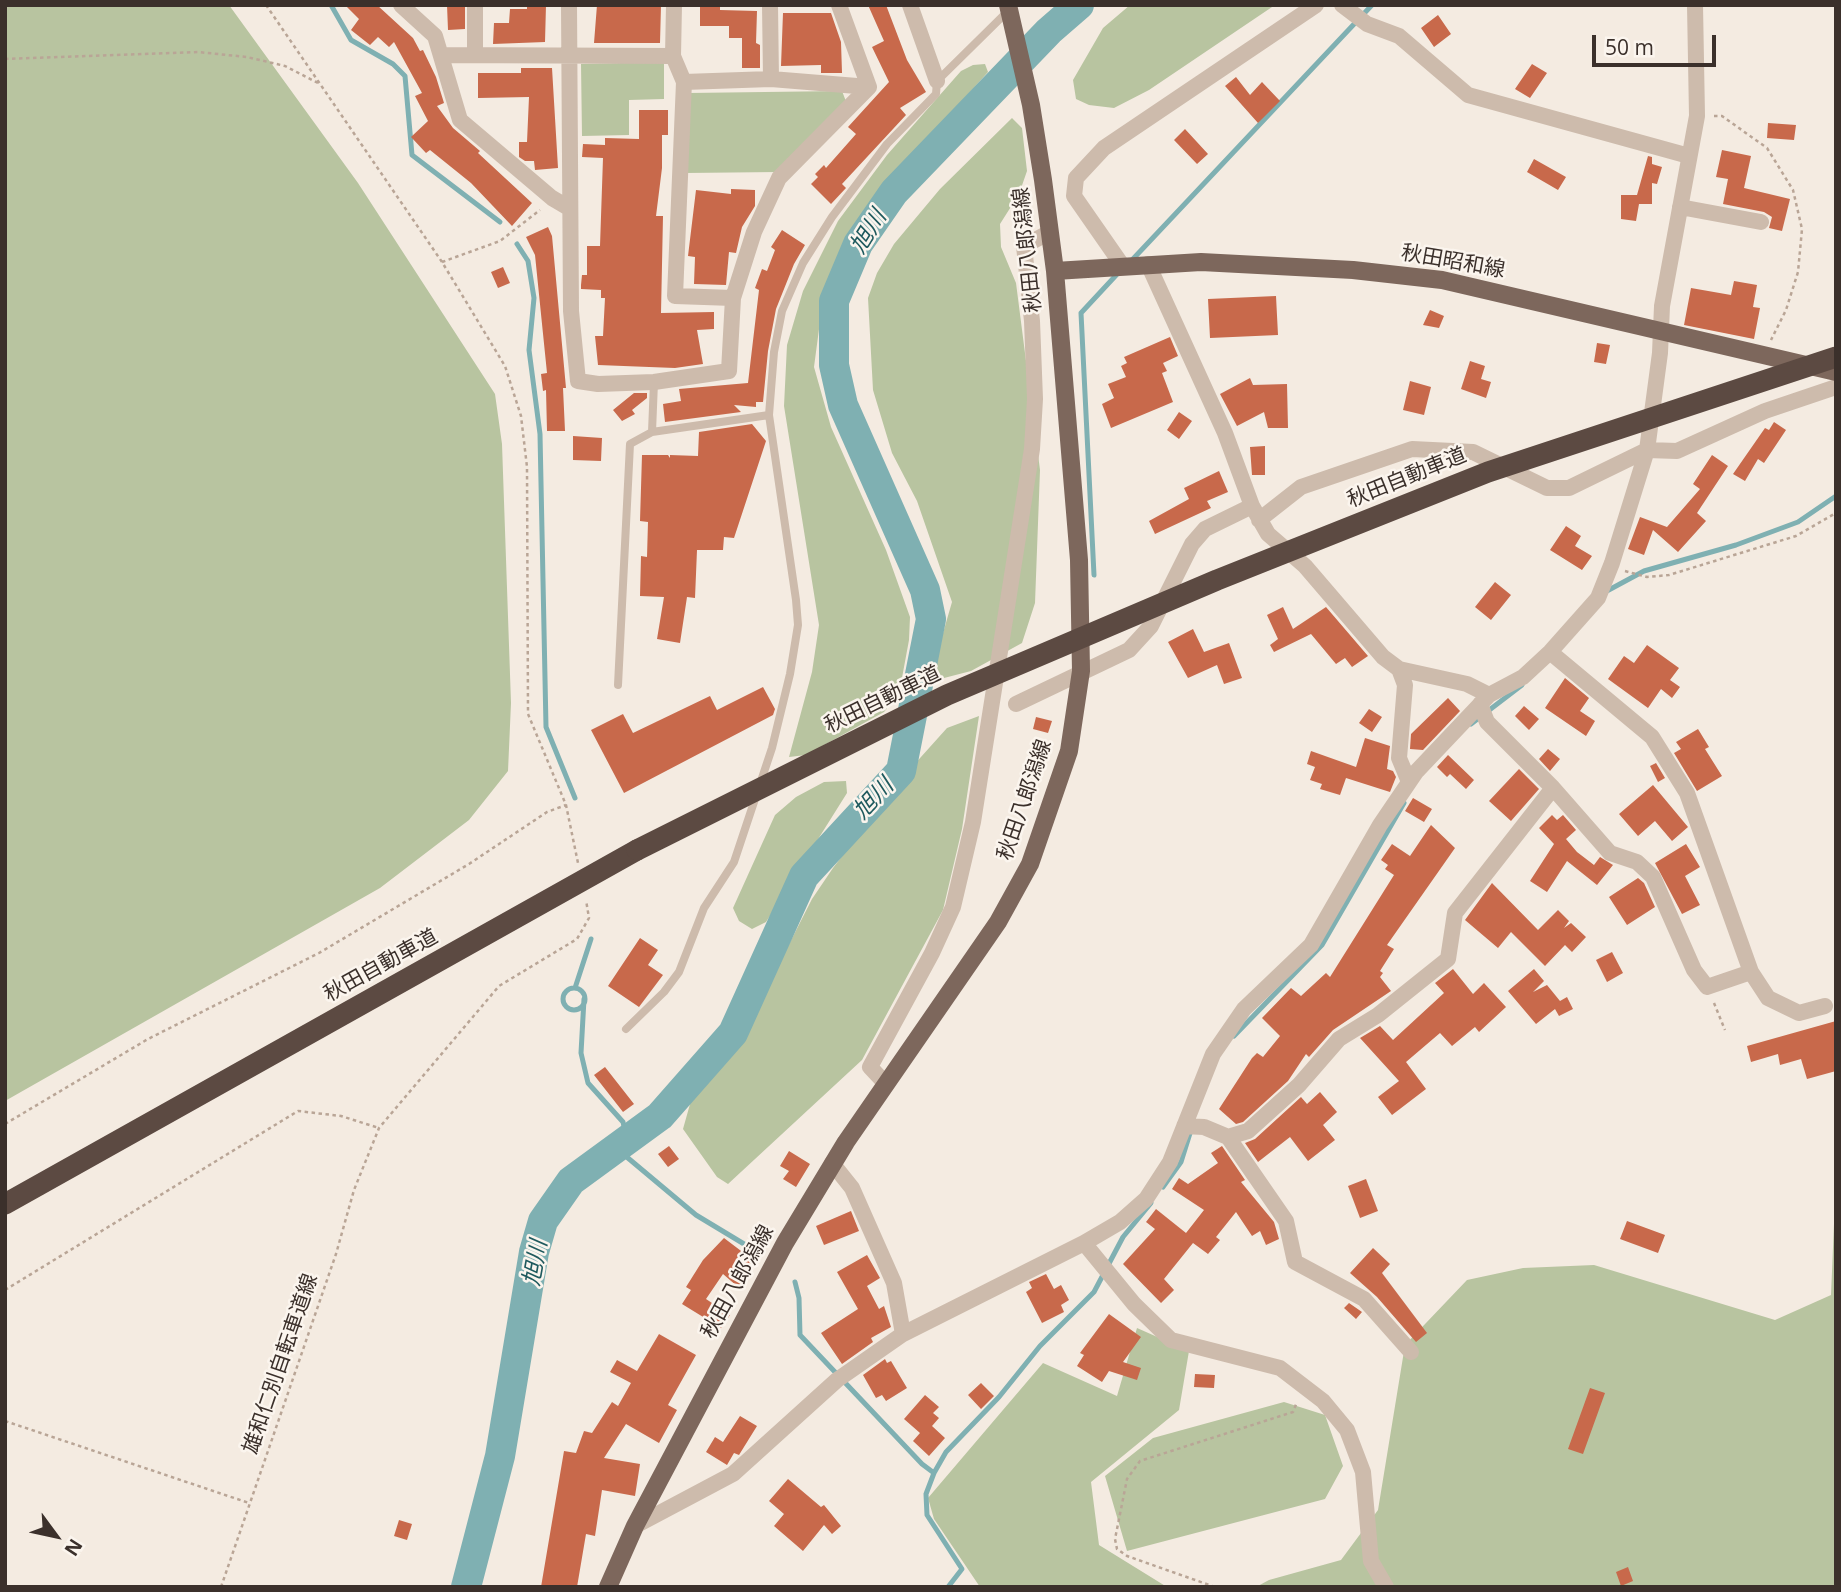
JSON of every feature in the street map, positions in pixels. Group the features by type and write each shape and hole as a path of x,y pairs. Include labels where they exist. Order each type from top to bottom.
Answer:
{"highway":[{"name":"秋田自動車道","path":"5,1204 637,850 947,695 1217,580 1488,472 1836,357"}],"main road":[{"name":"秋田八郎潟線","path":"608,1587 635,1526 749,1306 832,1163 998,922 1030,864 1069,751 1081,671 1079,560 1050,232 1031,105 1008,7"},
{"name":"秋田昭和線","path":"1055,271 1201,262 1353,270 1442,280 1836,372"}],"street":[{"path":"401,5 435,36 442,55 446,82 460,120 552,198 569,208"},
{"path":"475,5 475,53"},
{"path":"569,5 571,312 578,381 598,384 654,382 729,371 733,298 754,232 779,178 869,87"},
{"path":"674,5 673,56 684,82 675,296 733,298"},
{"path":"770,5 771,79"},
{"path":"838,5 869,87"},
{"path":"909,5 937,81"},
{"path":"1122,265 1074,196 1076,178 1104,148 1316,5"},
{"path":"1342,5 1362,20 1399,36 1468,95 1689,156"},
{"path":"635,1526 733,1474 841,1377 903,1334 1084,1244 1120,1222 1146,1199 1191,1126 1213,1054 1244,1009 1311,945 1380,825 1409,782 1484,707 1553,654 1598,598 1612,563 1647,450 1662,306 1697,116 1695,5"},
{"path":"442,55 475,53 673,56"},
{"path":"684,82 771,79 869,87"},
{"path":"1680,207 1760,222"},
{"path":"885,1083 870,1067 921,975 953,907 973,822 1032,449 1035,399 1032,321 1024,246 1050,232"},
{"path":"1148,264 1225,433 1255,513 1268,534 1305,566 1383,657 1399,669 1467,684 1610,853 1637,862 1653,877 1694,970 1707,987 1751,972"},
{"path":"1016,704 1129,650 1151,626 1192,544 1205,529 1255,513 1301,487 1412,449 1473,452 1535,483 1569,488 1647,450 1677,451 1765,411 1836,387"},
{"path":"1553,654 1651,737 1687,793 1751,972 1768,998 1799,1013 1825,1006"},
{"path":"1399,669 1405,685 1399,758 1409,782"},
{"path":"1191,1126 1228,1137 1248,1131 1299,1086 1339,1039 1378,1015 1448,959 1455,913 1553,788"},
{"path":"1228,1137 1286,1221 1295,1262 1364,1299 1412,1352"},
{"path":"832,1163 852,1188 894,1283 903,1334"},
{"path":"1084,1244 1171,1340 1280,1368 1323,1401 1347,1430 1363,1472 1371,1561 1386,1587"}],"lane":[{"path":"626,1028 664,992 679,972 704,908 734,862 781,718 798,625 787,529 775,472 769,415 774,352 782,311 803,263 832,217 887,144 936,94 937,81 1008,7"},
{"path":"652,432 654,382"},
{"path":"618,685 630,444 652,432 769,415"}],"path":[{"path":"266,5 442,262 505,366 521,416 527,467 528,714 566,805 579,868"},
{"path":"5,59 198,52 247,57 285,66 320,85"},
{"path":"442,262 500,241 525,224 552,198"},
{"path":"1624,570 1647,578 1669,575 1786,540 1836,513"},
{"path":"5,1124 148,1039 319,953 469,863 547,812 566,805"},
{"name":"雄和仁別自転車道線","path":"222,1587 336,1254 368,1150 379,1128 499,986 577,939 589,918 584,893"},
{"path":"1707,987 1725,1030"},
{"path":"5,1290 298,1111 341,1116 379,1128"},
{"path":"1215,1587 1127,1556 1117,1549 1115,1539 1128,1479 1140,1461 1293,1412 1304,1386"},
{"path":"5,1421 249,1503"}],"green space":[{"path":"5,5 229,5 358,183 495,394 502,444 511,703 508,771 469,820 380,888 5,1101"},
{"path":"1130,5 1275,5 1149,90 1114,108 1089,105 1076,99 1073,80 1103,28"},
{"path":"664,62 664,99 629,100 629,135 582,136 581,64"},
{"path":"985,64 988,72 897,174 850,242 823,299 814,367 831,427 886,550 910,617 909,640 899,694 884,712 806,755 789,757 812,672 819,625 784,406 787,345 803,291 838,221 887,155 961,71 973,65"},
{"path":"842,91 847,104 778,172 685,173 688,93"},
{"path":"1012,118 1022,128 1027,171 1019,194 1000,224 1001,247 1016,283 1040,470 1035,603 1022,643 971,671 944,678 932,671 952,602 917,501 892,453 873,390 868,298 877,273 894,244 940,189"},
{"path":"979,716 962,829 943,910 862,1060 728,1184 717,1177 683,1129 692,1097 743,1035 812,899 833,868 903,777 947,728"},
{"path":"846,781 847,793 766,922 752,929 739,921 733,908 775,815 796,797 824,782"},
{"path":"1836,1176 1836,1587 1256,1587 1269,1580 1341,1560 1378,1510 1405,1345 1467,1280 1523,1268 1594,1265 1775,1320 1831,1295"},
{"path":"1137,1328 1189,1351 1179,1410 1091,1482 1099,1545 1167,1587 980,1587 934,1519 928,1498 1043,1363 1117,1396"},
{"path":"1284,1402 1325,1415 1343,1466 1325,1499 1127,1551 1105,1476 1153,1438"}],"building":[{"path":"345,5 377,5 413,38 420,51 423,50 436,77 444,103 437,106 453,128 532,203 512,226 471,183 430,150 426,153 411,137 428,121 415,96 422,93 394,42 389,47 378,37 370,45 351,30 359,19"},
{"path":"447,5 465,5 465,29 448,30"},
{"path":"527,5 546,5 545,42 493,44 494,23 509,23 510,9 527,9"},
{"path":"597,5 661,5 660,43 594,43"},
{"path":"700,5 720,5 720,10 757,11 756,43 760,45 760,68 742,68 742,38 729,38 729,26 700,26"},
{"path":"868,5 886,5 907,60 926,92 900,108 906,115 842,184 846,188 831,204 811,184 818,177 815,174 824,165 826,168 856,134 848,127 889,82 872,47 884,41"},
{"path":"783,13 831,13 841,42 842,73 821,73 821,65 781,66"},
{"path":"1438,15 1451,34 1434,47 1421,28"},
{"path":"1532,64 1547,73 1530,98 1515,89"},
{"path":"521,68 552,68 558,168 535,170 534,161 525,161 519,157 519,142 527,142 529,97 478,98 478,73 521,73"},
{"path":"1236,77 1250,95 1262,82 1280,101 1258,123 1225,86"},
{"path":"639,110 668,110 668,135 662,135 662,168 656,216 663,216 661,313 714,312 714,329 697,330 703,364 675,368 598,365 595,336 603,336 605,298 601,298 601,290 581,289 581,285 582,275 587,275 587,246 600,246 603,158 582,157 583,144 605,145 605,138 639,139"},
{"path":"1768,123 1796,125 1794,140 1767,138"},
{"path":"1185,129 1208,154 1197,164 1174,140"},
{"path":"1722,150 1751,156 1744,188 1790,199 1782,231 1769,228 1772,217 1764,212 1723,204 1728,179 1716,177"},
{"path":"1648,156 1652,157 1652,164 1662,167 1657,184 1652,183 1652,204 1639,204 1636,221 1621,219 1621,195 1637,195"},
{"path":"1534,159 1566,177 1558,190 1527,172"},
{"path":"731,189 755,190 755,206 742,227 736,253 729,252 726,285 694,284 695,257 688,256 696,190 731,194"},
{"path":"548,227 552,236 566,388 563,388 565,431 547,431 546,390 543,391 541,374 547,373 535,255 526,237"},
{"path":"782,230 805,245 794,264 776,309 768,351 763,402 756,402 756,407 734,405 741,412 665,422 663,404 681,401 679,389 748,383 759,290 755,288 762,269 767,271 775,250 771,247"},
{"path":"503,267 510,283 498,288 491,272"},
{"path":"1734,281 1757,285 1753,307 1760,308 1754,339 1684,325 1691,288 1731,295"},
{"path":"1276,296 1278,335 1210,338 1208,299"},
{"path":"1430,310 1444,316 1439,328 1423,325"},
{"path":"1170,337 1178,356 1163,363 1167,371 1162,373 1173,402 1111,428 1102,404 1114,398 1108,384 1126,377 1121,366 1127,363 1124,357"},
{"path":"1597,343 1610,345 1606,364 1594,362"},
{"path":"1470,361 1485,366 1481,379 1491,382 1486,398 1461,389"},
{"path":"1250,378 1253,385 1287,384 1288,428 1268,428 1264,412 1237,426 1220,394"},
{"path":"1410,381 1431,387 1424,415 1403,410"},
{"path":"634,393 647,393 647,398 632,410 635,414 622,421 613,410"},
{"path":"1179,412 1192,421 1179,439 1167,430"},
{"path":"1774,422 1786,430 1764,463 1758,459 1745,481 1733,474 1765,428 1769,430"},
{"path":"752,424 766,441 734,538 724,537 723,550 697,550 695,598 687,597 680,643 657,639 664,597 640,596 641,556 647,557 648,522 640,521 642,455 668,455 670,458 670,455 698,456 699,432"},
{"path":"573,436 602,438 601,461 573,460"},
{"path":"1265,446 1265,475 1252,475 1250,447"},
{"path":"1712,455 1728,466 1697,513 1706,521 1678,552 1653,530 1644,555 1628,549 1640,517 1667,527 1700,489 1693,484"},
{"path":"1219,471 1228,492 1207,501 1211,508 1155,534 1149,521 1189,499 1184,488"},
{"path":"1566,526 1581,536 1575,546 1592,556 1582,570 1550,550"},
{"path":"1495,582 1511,595 1491,620 1475,607"},
{"path":"1283,607 1293,629 1326,607 1368,656 1352,667 1345,658 1336,664 1311,634 1274,652 1270,645 1278,639 1267,615"},
{"path":"1193,629 1204,652 1229,643 1242,678 1224,684 1217,665 1188,678 1168,642"},
{"path":"1647,645 1679,668 1670,680 1680,687 1672,698 1661,689 1648,708 1608,679 1624,656 1634,663"},
{"path":"1565,678 1589,698 1580,711 1595,721 1586,736 1545,708"},
{"path":"763,687 775,709 773,715 624,793 591,730 623,714 633,733 710,696 717,710"},
{"path":"1448,698 1460,711 1423,750 1410,749 1411,734"},
{"path":"1524,706 1539,719 1529,730 1515,716"},
{"path":"1369,709 1382,717 1372,732 1359,723"},
{"path":"1036,717 1052,721 1048,733 1033,729"},
{"path":"1698,729 1709,747 1705,749 1722,776 1697,791 1674,753 1681,749 1676,742"},
{"path":"1365,738 1390,746 1387,769 1393,771 1396,777 1390,792 1346,778 1340,795 1320,789 1322,784 1310,780 1315,767 1307,764 1311,751 1356,767"},
{"path":"1548,749 1560,759 1550,771 1539,759"},
{"path":"1448,755 1474,780 1466,789 1450,774 1447,777 1437,767"},
{"path":"1656,763 1665,778 1658,782 1650,766"},
{"path":"1519,769 1539,789 1511,821 1489,801"},
{"path":"1653,785 1688,827 1672,841 1655,821 1638,836 1619,814"},
{"path":"1413,798 1432,809 1424,822 1405,811"},
{"path":"1552,815 1557,820 1563,815 1576,830 1566,839 1577,852 1594,865 1600,857 1613,865 1597,885 1567,861 1547,892 1530,881 1554,844 1539,828"},
{"path":"1431,825 1455,848 1387,945 1394,949 1380,971 1383,973 1380,977 1391,991 1333,1030 1309,1057 1306,1054 1288,1081 1243,1122 1236,1124 1219,1109 1252,1058 1257,1053 1263,1057 1280,1036 1262,1018 1291,988 1301,996 1326,973 1330,977 1394,875 1385,869 1388,865 1381,860 1392,844 1410,856"},
{"path":"1686,844 1700,867 1685,876 1700,905 1682,914 1655,863"},
{"path":"1638,878 1644,883 1655,907 1627,925 1609,897"},
{"path":"1492,883 1538,930 1558,910 1569,921 1564,928 1571,923 1586,937 1572,952 1565,945 1545,966 1511,932 1498,948 1465,920"},
{"path":"640,938 658,950 648,965 663,975 639,1007 608,986"},
{"path":"1612,952 1623,973 1607,982 1596,960"},
{"path":"1453,969 1473,994 1484,983 1506,1007 1479,1032 1475,1027 1452,1046 1440,1033 1406,1062 1426,1089 1392,1115 1378,1097 1399,1081 1360,1038 1380,1026 1393,1040 1444,993 1435,983"},
{"path":"1534,969 1544,981 1533,992 1547,985 1560,1001 1567,997 1573,1009 1559,1016 1555,1009 1536,1024 1508,991"},
{"path":"1836,1021 1836,1071 1807,1079 1801,1059 1780,1065 1778,1054 1751,1062 1747,1046"},
{"path":"605,1067 634,1104 623,1112 594,1075"},
{"path":"1320,1092 1337,1112 1323,1125 1335,1140 1308,1161 1290,1137 1258,1162 1245,1143 1255,1139 1301,1097 1307,1104"},
{"path":"669,1146 679,1159 668,1167 658,1154"},
{"path":"1222,1146 1245,1180 1241,1182 1274,1222 1279,1239 1266,1245 1260,1231 1252,1236 1236,1212 1216,1237 1220,1240 1208,1254 1193,1243 1164,1279 1174,1290 1161,1303 1123,1264 1155,1229 1146,1222 1156,1209 1186,1233 1204,1210 1172,1189 1179,1178 1188,1184 1218,1163 1211,1153"},
{"path":"789,1151 810,1164 796,1187 783,1179 789,1171 780,1166"},
{"path":"1366,1179 1378,1211 1360,1218 1348,1186"},
{"path":"851,1211 859,1231 824,1245 816,1226"},
{"path":"1627,1221 1665,1235 1658,1253 1620,1239"},
{"path":"724,1238 757,1263 738,1287 723,1274 706,1299 730,1315 721,1328 682,1304 691,1290 686,1287 703,1260"},
{"path":"1373,1248 1390,1264 1382,1273 1427,1333 1416,1342 1377,1297 1350,1273"},
{"path":"867,1255 880,1278 867,1286 879,1309 884,1306 891,1327 871,1338 873,1342 842,1364 821,1333 858,1309 837,1272"},
{"path":"1046,1274 1054,1289 1061,1285 1069,1300 1061,1305 1064,1312 1042,1323 1026,1292 1032,1288 1029,1282"},
{"path":"1349,1303 1362,1312 1356,1319 1344,1308"},
{"path":"1109,1314 1141,1337 1123,1362 1141,1368 1137,1380 1109,1371 1102,1382 1077,1366 1084,1355 1080,1353"},
{"path":"659,1334 696,1355 668,1405 677,1410 659,1443 626,1424 604,1458 640,1464 635,1496 602,1490 595,1536 586,1534 577,1587 541,1587 564,1451 576,1453 584,1431 592,1433 612,1402 618,1406 631,1383 610,1372 617,1360 637,1371"},
{"path":"885,1359 887,1363 891,1361 907,1388 886,1401 882,1395 876,1398 863,1375"},
{"path":"1195,1374 1215,1375 1214,1388 1194,1387"},
{"path":"981,1383 994,1396 981,1409 968,1395"},
{"path":"1590,1388 1605,1393 1583,1454 1568,1449"},
{"path":"925,1395 939,1407 933,1413 939,1418 932,1426 945,1438 929,1456 913,1441 920,1433 904,1419"},
{"path":"740,1416 757,1426 739,1455 734,1453 727,1465 706,1452 715,1437 723,1442"},
{"path":"788,1479 821,1507 824,1505 841,1526 832,1534 824,1525 803,1551 774,1526 784,1514 769,1501"},
{"path":"399,1520 412,1524 407,1540 394,1536"},
{"path":"1628,1567 1633,1581 1621,1586 1616,1572"}],"waterway":[{"path":"331,5 351,40 393,64 405,76 412,155 500,222"},
{"name":"旭川","path":"466,1587 500,1456 534,1252 543,1221 571,1181 660,1116 733,1033 804,876 901,771 931,619 925,590 843,405 834,365 834,301 858,244 894,192 1049,31 1079,5"},
{"path":"1132,260 1372,5"},
{"path":"517,244 528,261 534,298 529,350 540,434 546,727 575,798"},
{"path":"1094,575 1081,313 1120,271"},
{"path":"1605,592 1644,571 1736,545 1798,522 1836,496"},
{"path":"1471,724 1522,685"},
{"path":"1234,1036 1322,945 1404,803"},
{"path":"575,988 591,939"},
{"path":"574,988 584,995 585,999 578,1009 574,1010 564,1003 563,999 570,989 574,988"},
{"path":"584,999 581,1053 588,1083 623,1122 627,1140"},
{"path":"1163,1187 1181,1162 1191,1130"},
{"path":"616,1148 696,1215 759,1253"},
{"path":"948,1587 962,1569 927,1515 926,1494 934,1473 946,1452 999,1397 1040,1346 1094,1292 1123,1237 1151,1203"},
{"path":"795,1282 799,1298 800,1335 922,1464 934,1473"}]}
